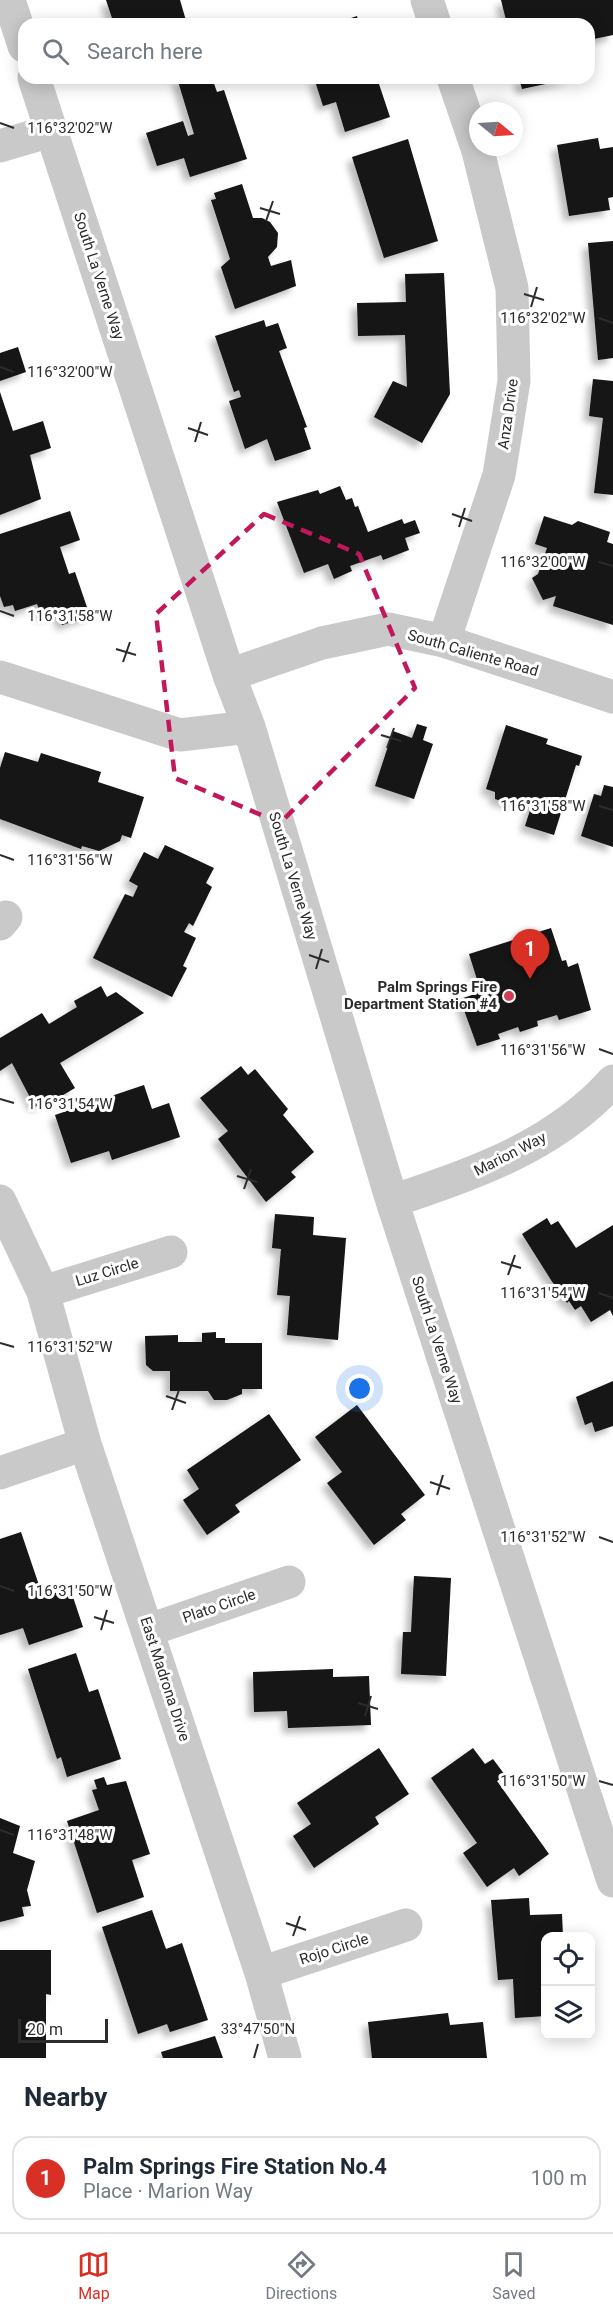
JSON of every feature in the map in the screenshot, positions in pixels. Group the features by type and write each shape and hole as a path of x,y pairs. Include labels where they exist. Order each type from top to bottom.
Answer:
{"street":[{"path":"9,0 18,28"},
{"path":"427,0 433,18"},
{"name":"South La Verne Way","path":"36,84 229,675 249,727 392,1201 613,1881"},
{"name":"Anza Drive","path":"444,642 499,475 514,381 512,288 478,151 455,84"},
{"path":"0,146 51,130"},
{"name":"South Caliente Road","path":"229,675 322,643 388,629 444,642 613,696"},
{"path":"0,676 180,735 249,727"},
{"name":"Marion Way","path":"392,1201 464,1177 541,1141 603,1092 613,1081"},
{"name":"East Madrona Drive","path":"0,1202 43,1292 85,1444 149,1630 261,1973 285,2058"},
{"name":"Luz Circle","path":"43,1292 171,1252"},
{"path":"0,1473 85,1444"},
{"name":"Plato Circle","path":"149,1630 289,1582"},
{"name":"Rojo Circle","path":"261,1973 406,1925"}],"highlighted area":[{"path":"264,514 359,554 415,688 280,823 175,778 156,614"}],"building":[{"path":"106,0 180,0 185,18 112,18"},
{"path":"501,0 613,0 613,35 595,39 595,18 506,18"},
{"path":"179,84 214,84 217,92 224,90 247,159 190,177 184,158 157,166 146,133 183,121 188,136 194,134"},
{"path":"316,84 379,84 390,117 345,132 336,102 323,106"},
{"path":"521,84 546,84 522,89"},
{"path":"598,138 600,149 613,147 613,197 608,198 610,210 569,216 557,145"},
{"path":"408,139 438,241 384,258 352,157"},
{"path":"242,184 253,218 262,218 270,222 278,233 277,247 268,257 271,266 291,260 296,286 235,309 221,267 230,259 211,200 216,199 214,193"},
{"path":"613,241 613,358 598,360 588,243"},
{"path":"444,273 450,394 422,443 374,417 393,381 407,387 405,335 358,336 357,303 406,302 405,274"},
{"path":"264,320 266,327 278,323 287,348 279,351 307,427 304,428 311,449 275,461 267,439 245,449 229,401 241,397 239,390 234,392 215,336"},
{"path":"18,347 26,372 0,381 0,353"},
{"path":"593,379 613,381 613,495 594,493 603,418 589,416"},
{"path":"0,392 13,431 43,421 51,448 30,455 41,499 0,515"},
{"path":"340,486 346,500 352,498 355,507 358,506 368,532 402,519 404,524 415,520 420,533 405,538 409,550 383,560 381,555 350,566 352,571 334,579 328,564 304,573 277,502 318,490 320,494"},
{"path":"70,511 80,540 60,547 69,574 75,572 90,616 62,625 58,612 42,617 37,604 15,611 13,605 4,607 0,596 0,534"},
{"path":"544,516 572,525 578,521 610,532 607,542 613,544 613,625 553,606 556,596 543,600 532,578 538,574 547,548 535,544"},
{"path":"417,724 427,727 423,740 433,744 414,799 375,786 393,731 412,738"},
{"path":"506,725 548,739 546,744 582,756 579,766 576,765 554,835 525,826 532,804 513,798 511,804 495,799 495,792 486,789"},
{"path":"5,752 38,762 41,753 101,772 98,782 144,797 131,838 122,835 120,841 99,851 82,846 81,849 0,819 0,768"},
{"path":"604,785 613,787 613,847 581,836 594,794 601,796"},
{"path":"165,845 214,868 206,883 212,887 193,926 189,923 184,932 196,938 183,966 187,968 172,997 93,958 125,894 133,897 138,886 129,881 144,852 158,859"},
{"path":"551,928 562,961 566,960 568,967 578,963 591,1010 559,1020 557,1015 537,1021 538,1026 520,1032 518,1027 498,1034 500,1039 477,1046 460,999 481,992 469,954"},
{"path":"101,986 107,997 116,992 144,1013 60,1063 75,1088 53,1101 51,1097 35,1107 12,1063 0,1071 0,1038 42,1013 49,1024 77,1007 74,1001"},
{"path":"241,1066 248,1075 255,1069 288,1109 283,1115 314,1152 291,1172 296,1177 266,1202 218,1139 228,1131 200,1098"},
{"path":"144,1085 152,1109 169,1103 180,1137 112,1160 109,1151 71,1163 55,1115"},
{"path":"275,1214 314,1217 313,1235 346,1238 338,1340 287,1335 290,1296 277,1295 281,1249 272,1248"},
{"path":"547,1218 551,1225 558,1221 576,1248 613,1225 613,1316 610,1310 591,1322 581,1306 575,1310 569,1301 567,1303 551,1280 522,1234"},
{"path":"216,1332 216,1338 225,1338 225,1343 262,1343 262,1389 242,1389 242,1394 227,1400 214,1400 208,1391 170,1391 170,1371 153,1371 146,1365 145,1336 178,1335 178,1342 202,1342 202,1333"},
{"path":"613,1381 613,1426 595,1432 592,1422 585,1425 576,1397"},
{"path":"357,1405 425,1495 401,1514 406,1520 374,1545 327,1483 342,1472 315,1437"},
{"path":"269,1414 301,1460 235,1505 240,1512 207,1535 183,1500 199,1489 187,1470"},
{"path":"21,1532 43,1597 70,1588 83,1627 29,1645 23,1628 0,1635 0,1539"},
{"path":"414,1576 451,1578 446,1676 401,1674 403,1632 411,1632"},
{"path":"76,1653 89,1692 98,1689 121,1759 67,1777 61,1757 57,1759 28,1669"},
{"path":"333,1669 333,1677 369,1676 371,1725 288,1728 287,1711 254,1712 253,1672"},
{"path":"379,1748 409,1794 375,1817 379,1824 314,1868 293,1836 311,1824 297,1803"},
{"path":"473,1748 485,1764 493,1759 505,1775 497,1781 549,1854 519,1876 514,1868 487,1887 463,1853 477,1843 431,1778"},
{"path":"104,1777 107,1785 126,1781 150,1854 132,1860 144,1897 97,1913 67,1821 99,1810 92,1790 97,1789 94,1780"},
{"path":"0,1818 20,1826 13,1853 35,1861 27,1890 31,1906 22,1907 24,1916 0,1922"},
{"path":"529,1898 530,1915 562,1914 563,1932 541,1932 541,2016 515,2018 513,1979 498,1980 491,1900"},
{"path":"152,1910 166,1949 182,1943 208,2020 170,2032 167,2024 138,2034 102,1927"},
{"path":"0,1950 51,1950 51,1995 46,1994 46,2058 0,2058"},
{"path":"448,2013 450,2025 483,2022 487,2058 372,2058 368,2022"},
{"path":"215,2036 223,2058 163,2058 161,2052"}],"place":[{"name":"Palm Springs Fire Station No.4","path":"530,979"},
{"name":"Palm Springs Fire Department Station #4","path":"509,996"}]}
